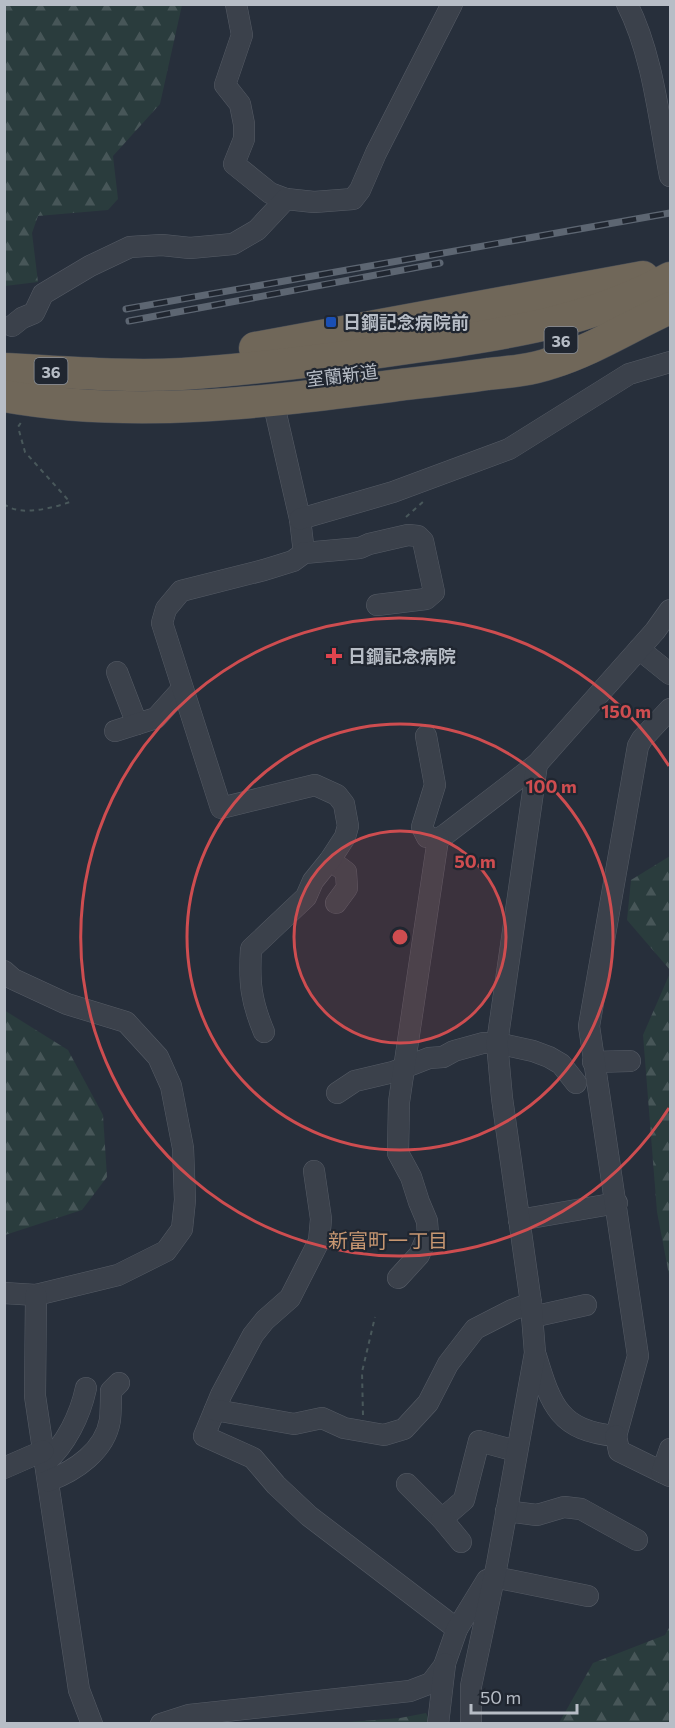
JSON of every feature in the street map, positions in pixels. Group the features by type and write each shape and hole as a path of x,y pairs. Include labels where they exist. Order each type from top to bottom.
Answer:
{"highway":[{"path":"98,374 196,359 670,272"},
{"name":"室蘭新道","path":"14,398 136,395 336,358 493,336 538,327 600,309 670,278"},
{"name":"室蘭新道","path":"98,374 180,374 228,379 446,362 520,350 569,338 630,318 670,300"},
{"path":"14,398 89,406 155,407 273,401 509,372 549,364 582,352 670,308"},
{"name":"36","path":"4,369 98,374"}],"street":[{"path":"236,4 242,35 225,85 240,104 244,124 244,140 234,164 270,193 286,199 314,202 353,199 360,190 376,153 452,4"},
{"path":"627,4 637,23 649,67 670,176"},
{"path":"12,326 22,318 34,313 43,294 90,266 130,247 162,245 190,248 233,244 257,230 286,199"},
{"path":"300,519 393,492 510,449 629,374 670,362"},
{"path":"273,401 300,519 304,553"},
{"path":"264,1032 253,1006 250,975 251,949 306,897 313,881 345,837 348,826 344,804 337,795 315,785 221,808 162,623 166,609 181,591 264,570 292,561 304,553 360,548 408,535 418,536 423,541 427,555 434,592 426,598 378,605"},
{"path":"398,1278 419,1255 428,1235 427,1221 411,1177 398,1153 399,1102 438,839 537,764 639,649 670,610"},
{"path":"639,649 670,674"},
{"path":"117,672 136,724"},
{"path":"115,730 156,718 182,689"},
{"path":"670,709 638,746 589,1026 638,1356 616,1436 620,1451 666,1474 670,1449"},
{"path":"426,736 435,785 422,827 427,837 438,839"},
{"path":"537,764 497,1043 502,1098 536,1353 546,1390 564,1419 596,1434 616,1436"},
{"path":"330,860 346,872 347,888 336,903"},
{"path":"4,971 14,979 67,1004 126,1022 158,1057 171,1086 183,1148 185,1200 182,1229 166,1251 118,1275 36,1295 4,1293"},
{"path":"336,1093 355,1081 404,1068 429,1058 442,1057 475,1044 497,1043 549,1057 561,1064 576,1083"},
{"path":"593,1062 630,1061"},
{"path":"314,1171 321,1220 319,1241 290,1298 265,1320 253,1335 221,1395 204,1437 253,1458 276,1485 309,1516 457,1629"},
{"path":"519,1220 617,1203"},
{"path":"36,1295 35,1396 79,1690 92,1724"},
{"path":"215,1410 294,1424 322,1418 344,1428 384,1435 404,1429 429,1403 448,1364 475,1329 512,1310 586,1305"},
{"path":"471,1724 471,1686 536,1353"},
{"path":"4,1468 45,1465 67,1474 97,1450 110,1422 111,1391 119,1383"},
{"path":"45,1465 59,1450 82,1407 86,1388"},
{"path":"442,1519 464,1500 479,1441 516,1451"},
{"path":"407,1484 461,1542"},
{"path":"506,1511 537,1515 564,1507 581,1509 637,1540"},
{"path":"438,1724 445,1663 457,1629 495,1571"},
{"path":"495,1571 588,1596"},
{"path":"161,1724 189,1715 410,1691 430,1683 445,1663"}],"path":[{"path":"4,504 22,512 70,502 25,452 18,427 14,398"},
{"path":"364,1431 362,1372 375,1317"}],"green space":[{"path":"4,5 182,5 160,104 113,156 118,199 108,210 38,216 32,233 38,282 5,286"},
{"path":"670,856 670,970 627,920 631,880"},
{"path":"670,973 670,1280 657,1212 643,1035"},
{"path":"4,1010 68,1050 103,1115 107,1177 82,1210 5,1235"},
{"path":"670,1626 670,1723 559,1723 593,1663 665,1635"},
{"path":"426,1713 431,1723 322,1724 400,1718"}],"railway":[{"path":"126,309 670,213"},
{"path":"129,321 440,263"}],"place":[{"name":"日鋼記念病院前","path":"331,322"},
{"name":"日鋼記念病院","path":"334,656"}],"district":[{"name":"新富町一丁目","path":"388,1240"}]}
